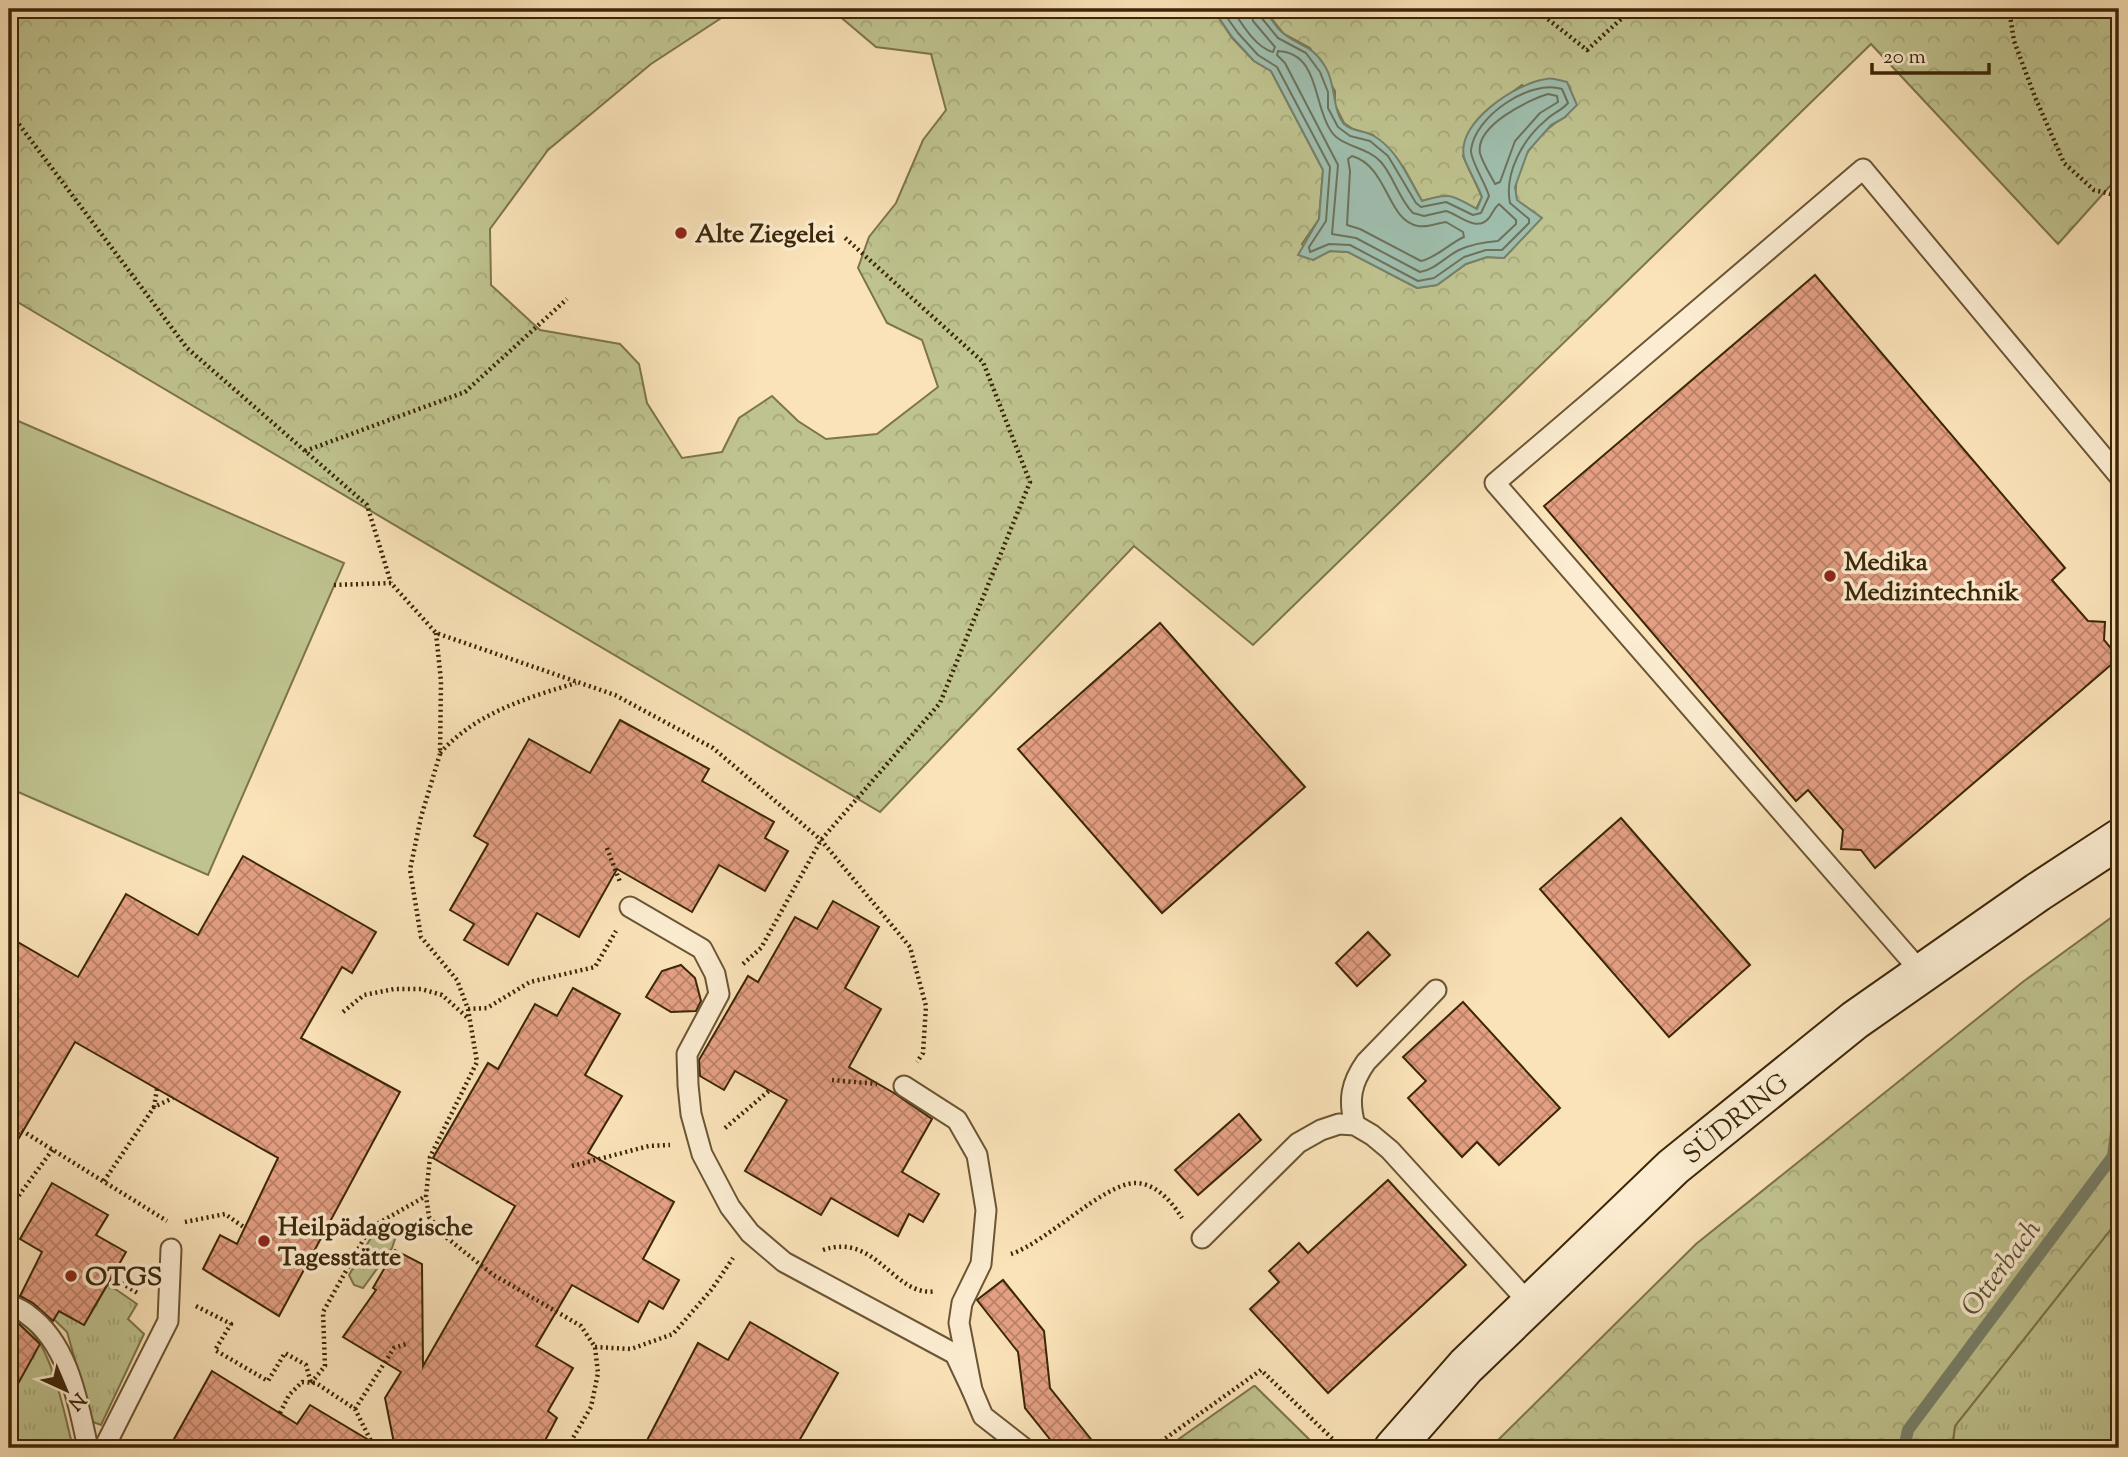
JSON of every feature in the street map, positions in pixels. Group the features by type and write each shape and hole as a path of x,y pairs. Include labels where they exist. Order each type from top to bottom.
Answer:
{"street":[{"name":"SÜDRING","path":"1394,1448 1466,1366 1674,1167 1855,1020 2119,839"}],"lane":[{"path":"1922,973 1495,483 1863,169 2119,477"},
{"path":"630,906 702,949 715,974 719,994 687,1054 691,1114 702,1154 730,1207 750,1233 792,1266 955,1354 984,1416 1024,1448"},
{"path":"1355,1125 1350,1108 1351,1091 1357,1075 1366,1062 1436,990"},
{"path":"904,1086 957,1120 977,1155 986,1210 977,1272 962,1303 959,1323 972,1390"},
{"path":"1202,1238 1298,1143 1321,1130 1339,1124 1355,1125 1390,1150 1531,1305"},
{"path":"104,1448 168,1321 171,1249"},
{"path":"9,1304 29,1315 49,1337 65,1362 88,1448"}],"path":[{"path":"1535,9 1587,50 1632,9"},
{"path":"2008,9 2014,41 2064,163 2095,190 2119,196"},
{"path":"9,111 187,348 367,505 391,583 436,633 615,695 713,748 821,840 910,947 926,1006 923,1053 904,1086 832,1080"},
{"path":"739,967 761,948 821,840 940,703 1030,482 983,362 843,236"},
{"path":"305,451 465,392 567,299"},
{"path":"334,585 391,583"},
{"path":"436,633 441,681 440,754 421,817 410,870 421,937 457,980 468,1009 477,1062 430,1157 426,1196 429,1217 447,1238 492,1274 580,1326 595,1347 598,1373 591,1406 567,1448"},
{"path":"440,754 454,737 492,712 522,699 578,682"},
{"path":"468,1009 487,1008 530,982 595,967 630,906 607,848"},
{"path":"343,1013 364,995 394,989 421,989 442,995 470,1020"},
{"path":"104,1181 154,1107 156,1089"},
{"path":"154,1107 173,1098"},
{"path":"9,1136 12,1138 21,1130 174,1225 225,1214 245,1228"},
{"path":"9,1209 53,1149"},
{"path":"792,1266 837,1245 859,1248 902,1280 926,1293 1016,1253 1056,1229 1111,1190 1135,1183 1156,1188 1180,1214 1193,1236 1202,1238"},
{"path":"311,1383 325,1366 323,1312 370,1228 426,1196"},
{"path":"595,1347 631,1349 673,1334 712,1289 750,1233"},
{"path":"210,1313 231,1324 215,1350 268,1381 285,1353 306,1364 311,1383"},
{"path":"355,1409 394,1348 409,1343"},
{"path":"1152,1448 1261,1370 1342,1448"},
{"path":"280,1413 289,1395 302,1382 316,1383 355,1409 371,1441 367,1448"}],"green space":[{"path":"9,9 735,9 651,64 548,150 490,229 491,285 540,330 620,344 639,364 647,403 682,458 722,452 739,418 772,396 798,421 826,439 877,434 938,387 922,340 887,323 858,268 869,237 896,203 923,140 946,110 931,54 876,47 831,9 1213,9 1232,38 1254,61 1271,71 1323,170 1319,219 1302,244 1313,260 1330,251 1348,252 1417,288 1437,285 1466,264 1487,257 1504,258 1541,218 1516,200 1518,175 1528,151 1536,141 1554,123 1565,117 1522,85 1485,112 1463,156 1482,197 1476,209 1450,198 1422,201 1404,168 1373,135 1353,129 1344,123 1335,105 1335,91 1310,48 1284,34 1264,9 2119,9 2119,176 2058,244 1871,44 1253,645 1134,546 880,812 9,297"},
{"path":"9,417 344,563 208,875 9,788"},
{"path":"2119,912 2119,1219 1955,1426 1952,1448 1490,1448 1696,1244 2024,981"},
{"path":"2119,1219 2119,1448 1952,1448 1955,1426"},
{"path":"383,1228 396,1236 392,1248 363,1288 354,1285 349,1275 372,1236"},
{"path":"108,1284 137,1304 128,1319 144,1334 101,1425 93,1422 67,1332 30,1296 84,1325"},
{"path":"16,1320 28,1327 47,1357 73,1448 9,1448 17,1434 9,1430 9,1399 34,1354 9,1340"},
{"path":"1254,1386 1318,1448 1166,1448"}],"water":[{"path":"1213,9 1264,9 1281,32 1311,50 1326,68 1344,124 1374,136 1390,149 1422,201 1451,196 1477,209 1482,197 1464,157 1464,144 1469,131 1491,106 1520,88 1549,79 1567,82 1577,105 1565,117 1551,125 1528,151 1515,187 1517,200 1542,218 1504,258 1487,257 1466,264 1437,285 1417,288 1348,252 1330,251 1313,260 1298,255 1319,219 1323,170 1271,71 1254,61 1232,37"}],"building":[{"name":"Medika Medizintechnik","path":"1815,275 2065,568 2052,580 2088,621 2105,622 2104,640 2119,658 1875,868 1861,850 1841,849 1843,830 1808,790 1796,801 1544,506"},
{"path":"1160,623 1305,787 1162,913 1018,749"},
{"path":"620,720 709,769 702,781 774,822 765,838 788,851 765,891 719,865 692,912 617,869 579,937 537,913 508,965 464,940 474,924 450,910 488,844 474,836 529,739 590,773"},
{"path":"1621,818 1750,965 1669,1037 1540,889"},
{"path":"243,856 376,932 352,973 342,967 301,1038 400,1092 279,1316 203,1269 220,1235 237,1244 278,1158 75,1042 9,1155 9,937 78,977 126,894 198,935"},
{"path":"833,901 879,927 845,988 881,1009 849,1067 932,1119 902,1172 939,1194 923,1222 909,1214 898,1236 831,1198 821,1215 745,1171 787,1100 735,1071 724,1090 700,1076 699,1060 748,976 758,982 795,917 817,929"},
{"path":"1368,932 1390,955 1357,986 1336,963"},
{"path":"681,965 695,978 701,1001 696,1011 671,1012 646,997 662,971"},
{"path":"573,988 620,1014 585,1075 622,1096 588,1153 674,1202 643,1259 679,1280 663,1309 649,1301 638,1322 572,1285 536,1346 573,1368 548,1411 557,1418 541,1448 395,1448 385,1398 401,1372 343,1337 376,1290 373,1288 395,1250 422,1264 423,1366 515,1206 433,1158 488,1063 498,1069 535,1004 557,1016"},
{"path":"1463,1002 1560,1108 1499,1165 1477,1142 1462,1157 1408,1098 1426,1081 1403,1057"},
{"path":"1239,1114 1261,1140 1198,1195 1175,1170"},
{"path":"1388,1180 1466,1265 1328,1393 1250,1309 1279,1282 1269,1271 1299,1243 1308,1253"},
{"path":"52,1183 108,1215 96,1235 126,1252 84,1325 59,1311 53,1321 33,1303 20,1296 42,1252 20,1239"},
{"path":"1003,1280 1044,1331 1050,1388 1098,1448 1057,1448 1025,1408 1018,1352 977,1300"},
{"path":"9,1318 40,1344 9,1400"},
{"path":"750,1322 838,1373 795,1448 643,1448 698,1343 728,1360"},
{"path":"212,1371 297,1424 310,1405 382,1448 169,1448"}],"waterway":[{"name":"Otterbach","path":"1904,1448 1908,1430 2113,1156 2119,1108"}],"place":[{"name":"Alte Ziegelei","path":"681,233"},
{"name":"Medika Medizintechnik","path":"1830,576"},
{"name":"Heilpädagogische Tagesstätte","path":"264,1241"},
{"name":"OTGS","path":"71,1276"}]}
